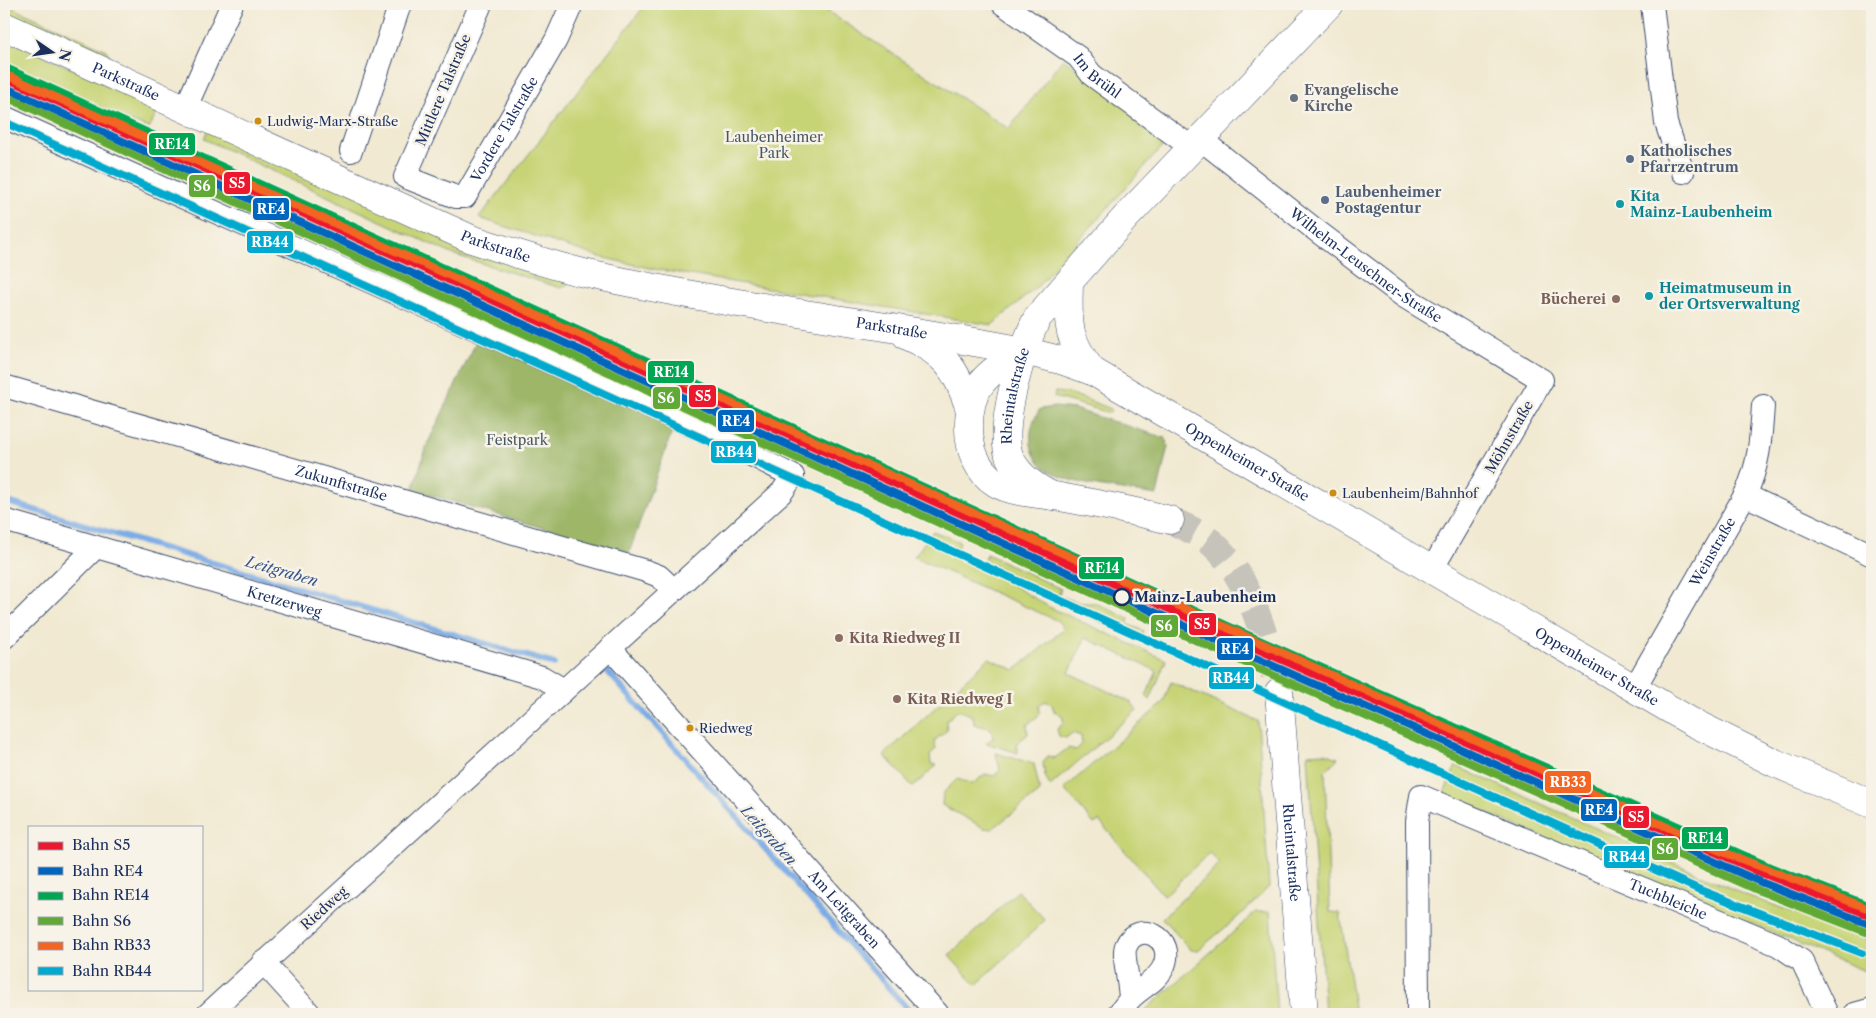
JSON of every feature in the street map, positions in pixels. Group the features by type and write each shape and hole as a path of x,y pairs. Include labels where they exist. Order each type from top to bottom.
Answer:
{"main road":[{"path":"1024,351 1031,330 1038,317 1126,217 1328,4"},
{"name":"Parkstraße","path":"4,26 471,239 583,272 653,287 1024,351"},
{"path":"1068,283 1069,333 1079,355 1092,371"},
{"path":"880,326 933,349 958,377 969,407"},
{"name":"Oppenheimer Straße","path":"1024,351 1064,361 1092,371 1634,689 1775,763 1872,804"},
{"name":"Rheintalstraße","path":"1024,351 981,382 969,407 969,434 972,452 986,475 1009,489 1141,512 1170,520"},
{"name":"Rheintalstraße","path":"1024,351 1007,421 1007,449 1016,469 1024,478 1052,496"},
{"name":"Rheintalstraße","path":"1279,692 1304,1014"}],"street":[{"path":"185,109 232,4"},
{"path":"351,151 400,4"},
{"name":"Mittlere Talstraße","path":"405,177 481,4"},
{"name":"Vordere Talstraße","path":"405,177 465,198 556,40 572,4"},
{"name":"Im Brühl","path":"1002,4 1078,57 1092,75 1195,143"},
{"path":"1652,4 1666,123 1683,172"},
{"name":"Riedweg","path":"4,116 544,359 716,438 793,476 782,492 208,1014"},
{"name":"Wilhelm-Leuschner-Straße","path":"1195,143 1413,303 1542,380"},
{"name":"Möhnstraße","path":"1431,571 1542,380"},
{"name":"Zukunftstraße","path":"4,386 646,571 659,576 674,590"},
{"name":"Weinstraße","path":"1634,689 1746,495 1755,474 1761,448 1763,406"},
{"path":"1746,495 1872,555"},
{"name":"Kretzerweg","path":"4,520 94,548 542,677 557,686 562,692"},
{"path":"4,638 94,548"},
{"name":"Am Leitgraben","path":"610,648 938,1014"},
{"name":"Tuchbleiche","path":"1418,1014 1417,846 1418,807 1421,796 1778,945 1802,961 1827,1014"},
{"path":"263,962 310,1014"},
{"path":"1854,1014 1872,1010"}],"green space":[{"path":"4,4 106,50 110,56 103,59 4,15"},
{"name":"Laubenheimer Park","path":"646,4 816,4 1009,129 1063,59 1171,137 1039,285 992,325 654,269 600,257 479,218"},
{"path":"4,38 160,108 149,128 119,117 4,65"},
{"path":"207,131 568,283 561,288 452,254 204,139"},
{"name":"Feistpark","path":"478,338 674,426 629,553 413,490 426,447"},
{"path":"1055,392 1072,394 1111,409 1110,413 1054,397"},
{"path":"1055,407 1074,409 1165,438 1168,446 1157,495 1074,481 1051,472 1043,466 1033,451 1031,443 1032,425 1040,409"},
{"path":"933,531 960,542 955,554 972,561 1049,607 1166,660 1150,700 1146,696 1157,671 1085,638 1069,673 1131,702 1137,710 1050,786 1045,776 1043,763 1048,756 1055,758 1068,748 1076,750 1082,744 1081,736 1072,733 1066,738 1059,736 1057,729 1064,723 1062,715 1054,711 1052,704 1045,701 1039,706 1040,714 1027,725 1028,734 1016,744 1018,753 986,743 993,738 991,729 974,724 973,716 958,710 946,721 947,730 934,741 936,749 930,755 931,764 937,765 913,787 884,755 989,658 1015,670 1064,629 1058,621 914,557"},
{"path":"987,554 1061,589 1058,596 1081,603 1096,603 1129,619 1127,624 1144,631 1140,640 1051,599 984,559"},
{"path":"1171,682 1258,721 1269,887 1238,917 1198,950 1191,950 1162,918 1220,864 1209,853 1164,896 1099,821 1094,824 1064,789 1163,703"},
{"path":"996,753 1034,764 1040,792 992,829 984,828 942,805 943,793 957,779 973,784 985,774 994,776 1000,770"},
{"path":"1325,753 1338,758 1325,771 1330,912 1340,913 1355,1014 1325,1014 1308,754"},
{"path":"1456,766 1746,895 1872,941 1872,974 1443,795"},
{"path":"1018,891 1045,920 976,985 949,956"},
{"path":"1256,912 1270,912 1277,1014 1141,1014"}],"waterway":[{"name":"Leitgraben","path":"4,501 554,664"},
{"name":"Leitgraben","path":"608,672 912,1014"}],"tunnel":[{"path":"1170,520 1198,533 1213,544 1238,575 1256,613 1279,692"}],"rail line":[{"name":"RE14","path":"8,69 1241,632 1770,867 1872,907"},
{"name":"S5","path":"4,77 1237,640 1767,875 1872,916"},
{"name":"RB33","path":"11,77 1718,850 1872,910"},
{"name":"RE4","path":"4,87 1233,648 1763,883 1869,924"},
{"name":"S6","path":"4,96 1230,656 1760,891 1866,932"},
{"name":"RB44","path":"4,122 1700,890 1862,953"}],"place":[{"name":"Evangelische Kirche","path":"1294,98"},
{"name":"Ludwig-Marx-Straße","path":"258,121"},
{"name":"Katholisches Pfarrzentrum","path":"1630,159"},
{"name":"Laubenheimer Postagentur","path":"1325,200"},
{"name":"Kita Mainz-Laubenheim","path":"1620,204"},
{"name":"Heimatmuseum in der Ortsverwaltung","path":"1649,296"},
{"name":"Bücherei","path":"1616,299"},
{"name":"Laubenheim/Bahnhof","path":"1333,493"},
{"name":"Mainz-Laubenheim","path":"1122,597"},
{"name":"Kita Riedweg II","path":"839,638"},
{"name":"Kita Riedweg I","path":"897,699"},
{"name":"Riedweg","path":"690,728"}]}
